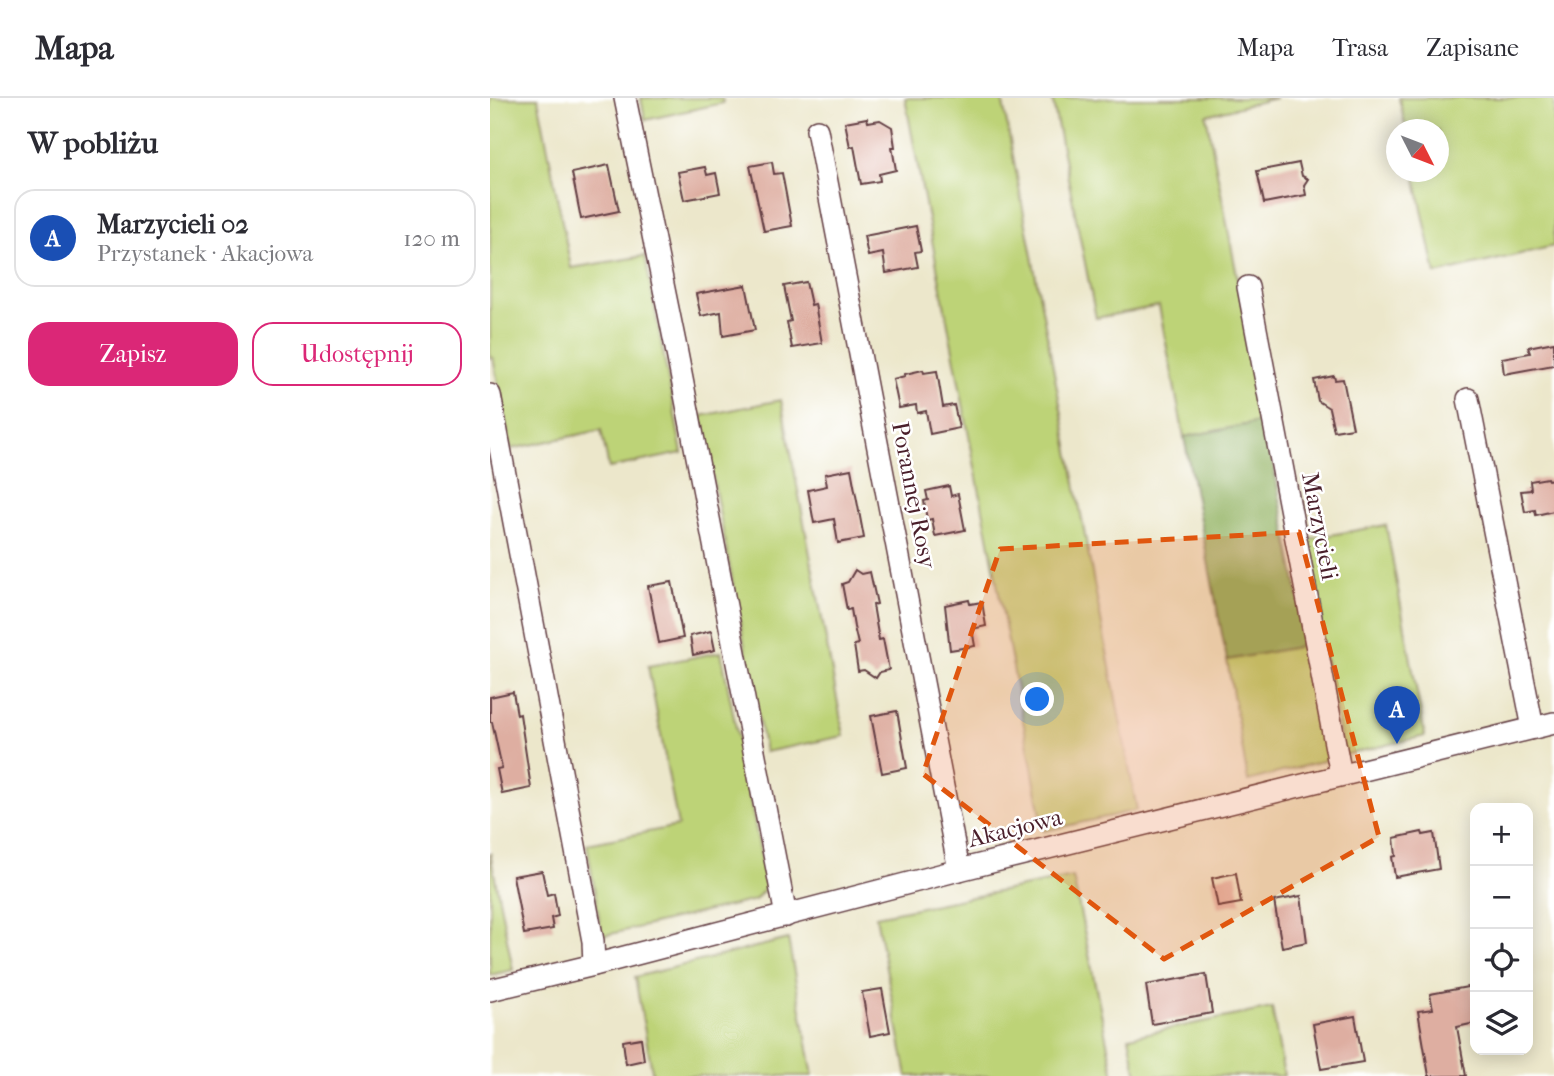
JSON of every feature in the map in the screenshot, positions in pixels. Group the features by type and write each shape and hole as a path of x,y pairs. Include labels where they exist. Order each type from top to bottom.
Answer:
{"street":[{"path":"625,98 786,916"},
{"name":"Porannej Rosy","path":"817,130 959,870"},
{"name":"Marzycieli","path":"1248,287 1341,775"},
{"path":"490,395 593,941 594,965"},
{"path":"1468,399 1544,726"},
{"name":"Akacjowa","path":"490,990 959,870 1544,726"}],"highlighted area":[{"path":"1299,532 1379,837 1164,959 923,774 1000,549"}],"green space":[{"path":"490,98 538,98 571,268 645,256 682,453 609,468 601,430 511,449 493,358 490,358"},
{"path":"641,98 722,98 723,103 645,120"},
{"path":"905,98 1002,98 1137,810 1044,831"},
{"path":"1052,98 1276,98 1206,115 1265,421 1184,437 1159,306 1096,318"},
{"path":"1399,98 1554,98 1554,246 1436,274 1416,182 1449,182 1449,119 1404,119"},
{"path":"781,400 844,736 765,752 701,416"},
{"path":"1265,421 1308,645 1227,660 1184,437"},
{"path":"1386,525 1425,736 1344,755 1302,540"},
{"path":"1308,645 1330,759 1248,781 1227,660"},
{"path":"721,652 767,886 755,900 602,936 587,844 678,826 648,666"},
{"path":"490,852 513,970 490,975"},
{"path":"1073,877 1114,1076 907,1076 876,916"},
{"path":"788,939 813,1076 653,1076 635,977"},
{"path":"1272,1008 1284,1076 1137,1076 1129,1037"}],"building":[{"path":"867,118 868,122 880,120 892,127 896,170 879,174 880,181 861,184 854,146 850,147 845,122"},
{"path":"772,162 774,174 782,173 792,226 764,231 750,166"},
{"path":"1299,163 1302,176 1308,179 1304,185 1306,195 1264,203 1257,171"},
{"path":"609,165 619,211 581,219 572,173"},
{"path":"705,167 707,175 716,173 720,193 684,200 678,172"},
{"path":"916,226 921,251 915,252 918,267 886,273 883,253 868,256 864,236"},
{"path":"806,282 811,305 815,304 822,343 792,348 787,322 791,321 784,286"},
{"path":"746,285 755,330 723,336 721,312 701,316 696,294"},
{"path":"1554,342 1554,365 1504,374 1502,358 1530,353 1528,347"},
{"path":"923,370 924,373 937,371 943,407 954,405 959,428 930,434 926,411 917,413 916,405 899,408 893,379"},
{"path":"1334,376 1335,380 1343,379 1353,428 1334,431 1329,408 1318,401 1314,380"},
{"path":"851,469 864,538 838,543 834,519 814,523 808,490 827,486 825,474"},
{"path":"1554,479 1554,511 1536,515 1535,510 1525,512 1521,491 1531,490 1530,481"},
{"path":"949,486 951,496 958,494 965,530 935,536 932,519 927,520 924,501 928,500 926,491"},
{"path":"855,570 861,574 870,572 877,604 873,605 879,640 883,639 889,670 880,672 876,678 864,670 858,671 854,645 858,644 851,609 847,610 842,584 848,582"},
{"path":"672,582 683,638 659,643 648,586"},
{"path":"969,600 970,604 982,602 986,626 972,629 975,646 950,650 945,605"},
{"path":"711,631 715,650 693,655 690,636"},
{"path":"513,692 517,715 520,714 531,788 502,794 497,769 502,768 490,722 490,697"},
{"path":"897,711 907,768 882,773 871,716"},
{"path":"1422,832 1423,835 1434,833 1439,869 1395,877 1392,857 1396,856 1394,838"},
{"path":"542,871 547,895 554,893 558,916 551,918 553,929 524,934 513,876"},
{"path":"1236,873 1241,903 1218,907 1212,878"},
{"path":"1301,896 1307,942 1282,947 1274,901"},
{"path":"1206,974 1212,1013 1152,1024 1146,985"},
{"path":"1470,987 1470,1024 1457,1027 1466,1076 1429,1076 1418,1011 1433,1009 1430,994"},
{"path":"882,989 890,1032 870,1036 862,992"},
{"path":"1355,1016 1363,1062 1321,1069 1313,1024"},
{"path":"641,1038 644,1060 626,1064 623,1041"}],"place":[{"name":"Marzycieli 02","path":"1397,744"}]}
